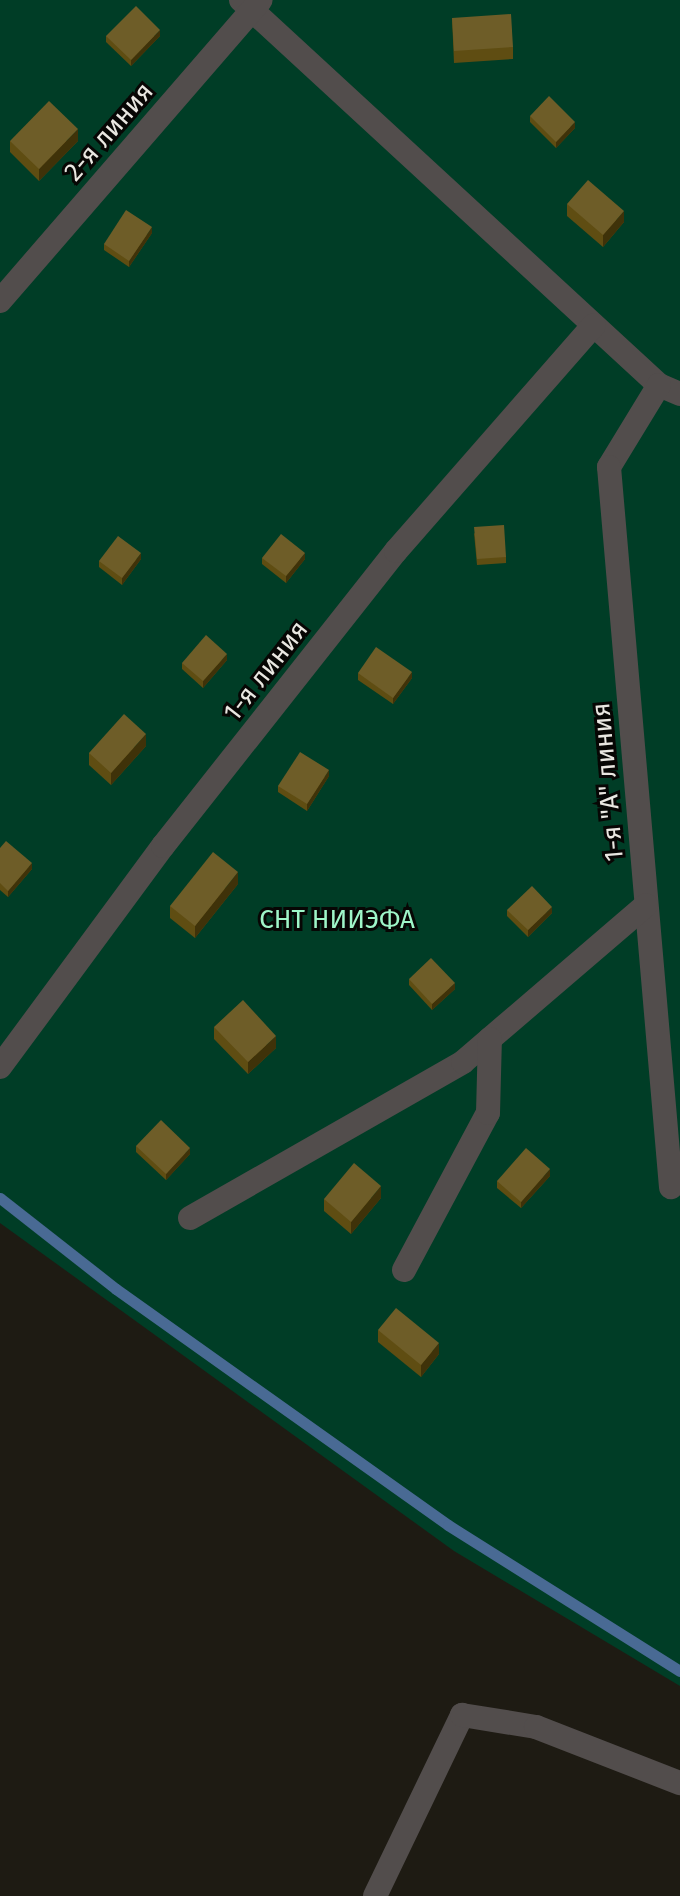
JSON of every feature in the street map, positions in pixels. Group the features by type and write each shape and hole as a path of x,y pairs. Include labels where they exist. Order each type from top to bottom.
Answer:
{"street":[{"name":"2-я линия","path":"0,301 251,4"},
{"path":"251,4 594,325 669,390"},
{"name":"1-я линия","path":"0,1067 163,846 386,563 594,325"},
{"name":"1-я \"А\" линия","path":"669,390 609,467 671,1187"},
{"path":"190,1218 463,1062 646,905"},
{"path":"404,1270 488,1113 490,1039"},
{"path":"375,1896 462,1715 536,1727 680,1783"}],"green space":[{"name":"СНТ НИИЭФА","path":"0,0 680,0 680,1686 454,1551 0,1223"}],"building":[{"path":"136,6 160,30 131,60 106,36"},
{"path":"511,14 513,47 454,51 452,18"},
{"path":"549,96 575,122 556,142 530,116"},
{"path":"49,101 78,129 39,169 10,141"},
{"path":"588,180 624,211 603,235 567,204"},
{"path":"126,210 152,227 129,261 104,244"},
{"path":"504,525 506,557 477,559 474,527"},
{"path":"281,534 305,553 286,576 262,558"},
{"path":"118,536 141,553 122,578 99,561"},
{"path":"206,635 227,654 203,681 182,663"},
{"path":"376,647 412,672 393,698 358,673"},
{"path":"124,714 146,734 111,773 89,753"},
{"path":"300,752 329,770 307,804 278,786"},
{"path":"6,841 32,863 8,891 0,883 0,848"},
{"path":"213,852 238,872 195,926 170,906"},
{"path":"532,886 552,907 528,930 507,910"},
{"path":"431,958 455,983 432,1004 409,979"},
{"path":"243,1000 276,1036 248,1062 214,1027"},
{"path":"161,1120 190,1148 166,1174 136,1146"},
{"path":"526,1148 550,1169 521,1202 497,1181"},
{"path":"354,1163 381,1186 351,1222 324,1199"},
{"path":"396,1308 439,1343 421,1365 378,1330"}],"waterway":[{"path":"0,1198 116,1289 448,1525 680,1671"}]}
